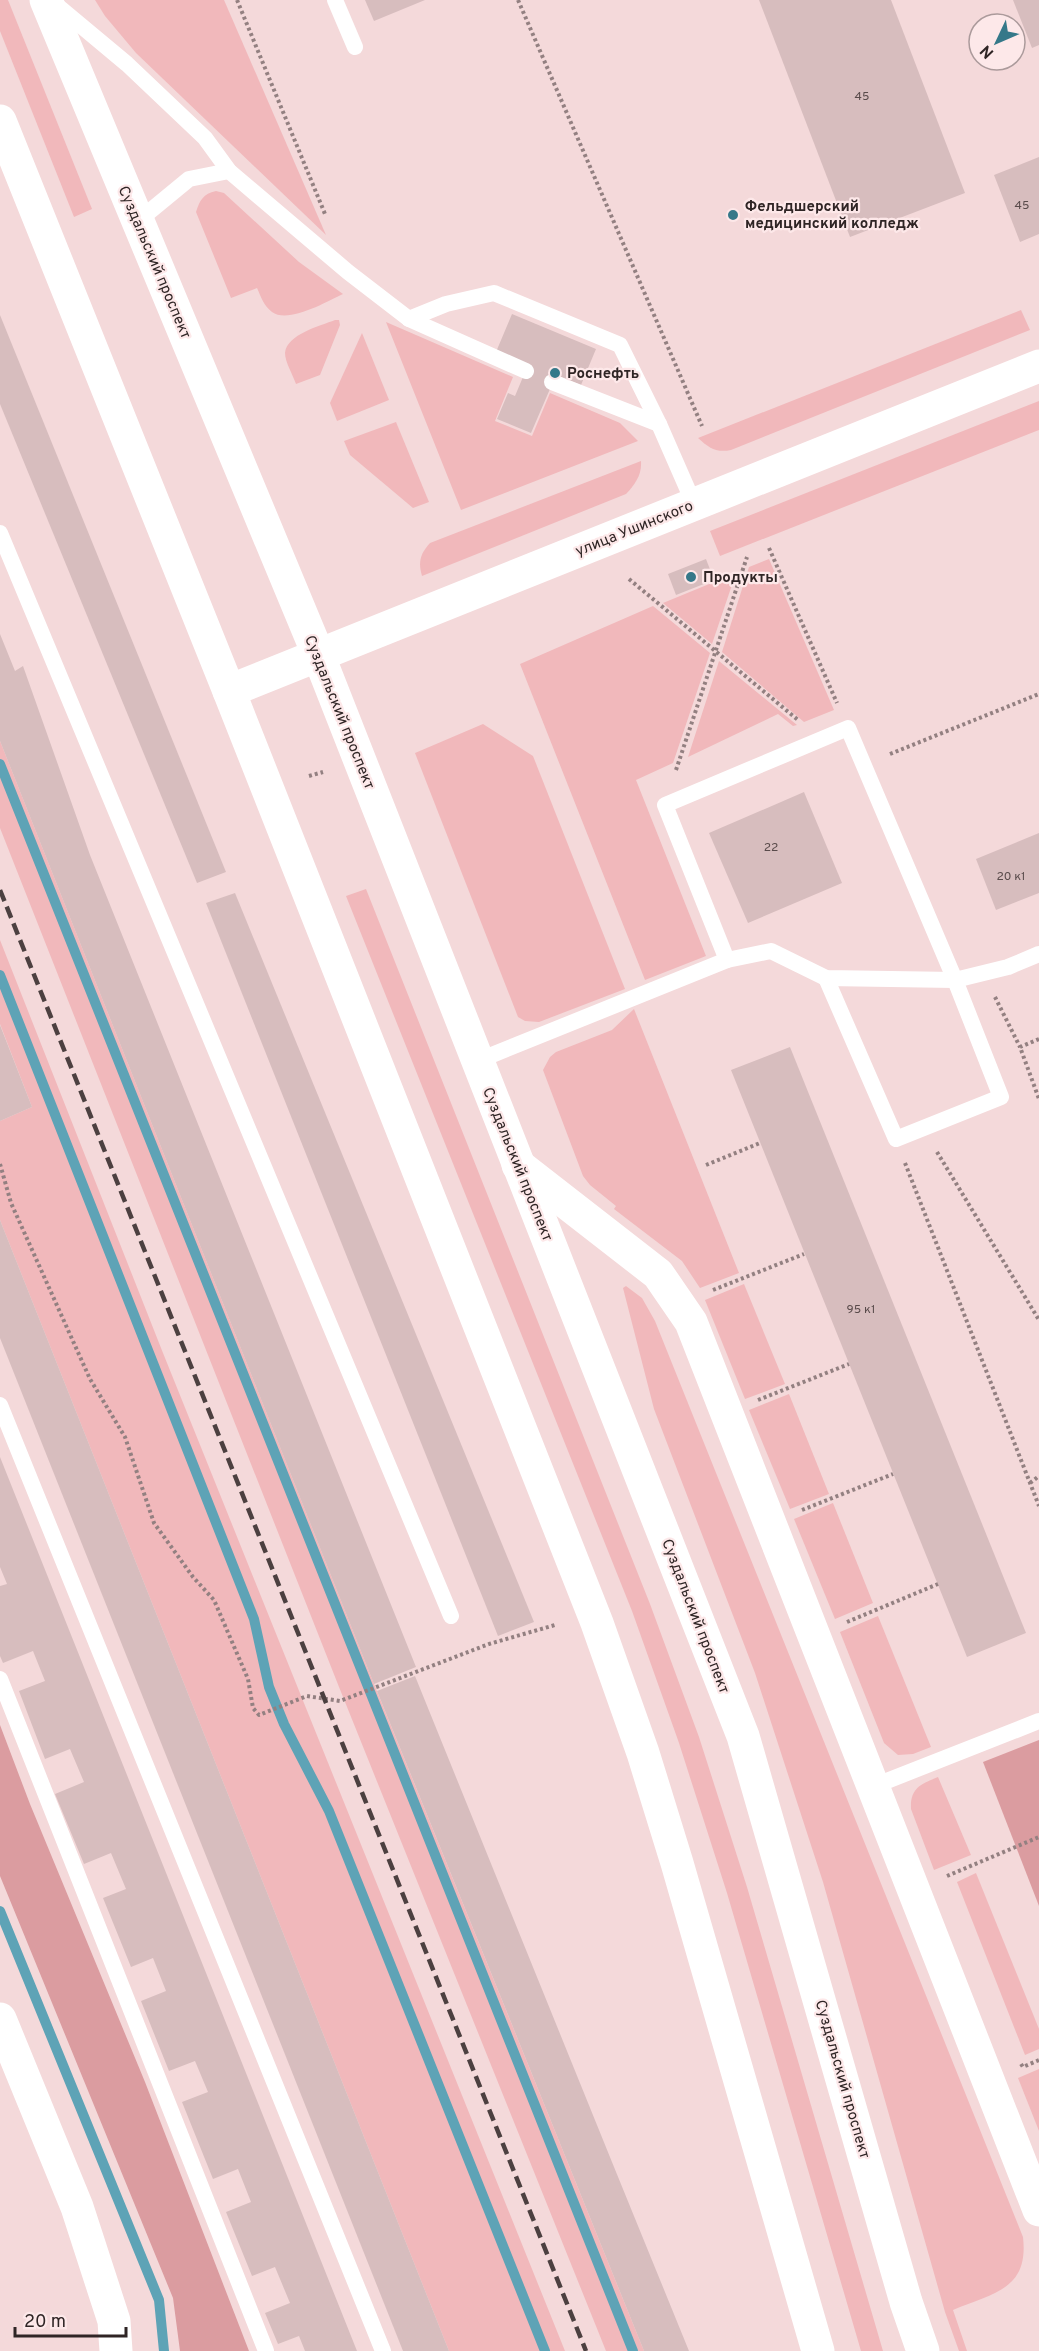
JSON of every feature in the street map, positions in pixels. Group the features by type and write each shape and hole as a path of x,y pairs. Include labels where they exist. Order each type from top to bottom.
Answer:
{"main road":[{"name":"Суздальский проспект","path":"46,0 318,654 743,1736 906,2302 923,2351"},
{"path":"0,122 229,691 597,1623 632,1721 677,1863 818,2351"},
{"name":"улица Ушинского","path":"229,691 1039,366"},
{"path":"518,1165 658,1274 691,1322 1039,2210"},
{"path":"0,2019 77,2207 114,2321 116,2351"}],"lane":[{"path":"51,0 127,64 205,138 229,171 348,272 409,319 525,371"},
{"path":"335,0 355,47"},
{"path":"138,221 189,179 229,171"},
{"path":"409,319 446,304 494,293 620,345 694,504"},
{"path":"552,382 658,424"},
{"path":"0,533 452,1616"},
{"path":"728,960 665,805 848,729 955,980 1001,1097 896,1139 826,978"},
{"path":"477,1061 728,960 771,951 826,978 955,980 1008,967 1039,954"},
{"path":"0,1405 383,2351"},
{"path":"0,1679 266,2351"},
{"path":"874,1786 1039,1721"}],"path":[{"path":"237,0 326,218"},
{"path":"518,0 702,426"},
{"path":"769,548 848,729"},
{"path":"665,805 747,557"},
{"path":"629,579 821,740"},
{"path":"863,765 1039,694"},
{"path":"309,777 323,772"},
{"path":"983,973 1020,1047 1039,1099"},
{"path":"1020,1047 1039,1040"},
{"path":"923,1128 1039,1320"},
{"path":"896,1139 1039,1506"},
{"path":"706,1165 760,1143"},
{"path":"0,1164 11,1203 90,1379 125,1437 154,1523 193,1577 214,1600 248,1679 253,1708 259,1715 307,1696 340,1701 489,1644 555,1625"},
{"path":"712,1290 804,1254"},
{"path":"757,1401 849,1364"},
{"path":"792,1514 893,1474"},
{"path":"1030,1483 1039,1476"},
{"path":"837,1626 938,1584"},
{"path":"951,1885 946,1874 1039,1837"},
{"path":"1018,2056 1023,2067 1039,2060"}],"shaded area":[{"path":"0,0 8,0 92,209 74,217 0,31"},
{"path":"95,0 224,0 326,235 136,53 105,16"},
{"path":"216,191 224,193 299,262 343,294 297,314 287,315 279,315 269,310 257,288 231,298 196,212 203,198"},
{"path":"1021,310 1030,330 731,450 713,449 698,438"},
{"path":"339,320 340,325 320,375 296,384 285,357 287,346 305,332"},
{"path":"386,322 513,377 495,421 532,436 550,393 620,423 638,441 461,510"},
{"path":"362,333 389,400 337,421 330,403"},
{"path":"1039,401 1039,430 720,556 710,531"},
{"path":"396,422 429,502 413,508 350,455 344,441"},
{"path":"641,461 637,479 626,494 422,576 421,558 430,543"},
{"path":"769,559 834,710 804,722 722,652 749,567"},
{"path":"736,573 712,644 663,603"},
{"path":"653,606 710,653 673,763 636,780 706,956 645,980 520,664"},
{"path":"719,661 797,725 793,726 778,714 688,757"},
{"path":"483,724 533,756 625,989 539,1022 525,1021 518,1017 415,753"},
{"path":"0,741 374,1684 644,2351 606,2351 339,1687 0,828"},
{"path":"366,889 650,1604 699,1737 747,1887 883,2351 861,2351 727,1893 679,1743 632,1611 346,896"},
{"path":"0,940 163,1353 565,2351 449,2351 0,1220 0,1121 32,1107 0,1024"},
{"path":"634,1009 739,1273 700,1288 682,1261 614,1209 616,1206 590,1185 583,1176 543,1070 550,1057 556,1052 612,1030"},
{"path":"744,1284 785,1384 745,1399 705,1300"},
{"path":"626,1286 642,1298 655,1321 1023,2237 1023,2255 1014,2279 994,2293 953,2310 967,2351 959,2351 945,2312 823,1882 755,1673 654,1409 623,1288"},
{"path":"789,1394 829,1494 790,1509 749,1410"},
{"path":"833,1503 873,1603 835,1619 794,1519"},
{"path":"878,1616 931,1747 913,1754 898,1755 884,1743 840,1632"},
{"path":"0,1725 30,1804 145,2082 249,2351 180,2351 173,2298 0,1876"},
{"path":"1039,1740 1039,1906 983,1762"},
{"path":"938,1777 971,1855 934,1870 911,1809 911,1802 918,1788"},
{"path":"976,1873 1039,2029 1039,2049 1025,2055 957,1882"},
{"path":"1039,2069 1039,2131 1018,2078"}],"building":[{"path":"365,0 425,0 374,21"},
{"path":"759,0 891,0 965,193 850,237"},
{"path":"1013,0 1039,0 1039,45 1032,48 1027,35 1027,12 1018,12"},
{"path":"1039,157 1039,234 1020,242 994,175"},
{"name":"Роснефть","path":"512,314 596,349 581,385 556,375 531,433 497,419 508,393 515,396 528,365 496,352"},
{"path":"0,315 226,872 197,883 0,404"},
{"name":"Продукты","path":"706,559 714,580 676,595 668,574"},
{"path":"0,634 15,671 23,666 90,855 416,1667 374,1684 0,741"},
{"path":"804,792 842,883 748,923 709,833"},
{"path":"1039,833 1039,893 996,910 976,859"},
{"path":"235,893 534,1622 498,1636 206,903"},
{"path":"0,1025 32,1107 0,1121"},
{"path":"790,1047 1026,1633 967,1657 731,1070"},
{"path":"0,1220 449,2351 403,2351 0,1338"},
{"path":"0,1457 357,2351 305,2351 299,2336 278,2344 265,2313 290,2303 275,2267 252,2276 226,2212 251,2202 238,2169 213,2179 182,2102 208,2092 195,2061 169,2071 141,2001 166,1991 153,1958 131,1967 103,1898 126,1889 111,1853 84,1864 55,1794 84,1782 70,1749 45,1759 19,1691 45,1681 33,1651 3,1663 0,1656 0,1586 7,1584 0,1567"},
{"path":"415,1676 689,2351 644,2351 377,1691"}],"waterway":[{"path":"0,764 633,2351"},
{"path":"0,975 254,1619 269,1687 284,1724 329,1811 545,2351"},
{"path":"0,1911 159,2300 164,2351"}],"railway":[{"path":"0,890 586,2351"}],"place":[{"name":"Фельдшерский медицинский колледж","path":"733,215"},
{"name":"Роснефть","path":"555,373"},
{"name":"Продукты","path":"691,577"}]}
